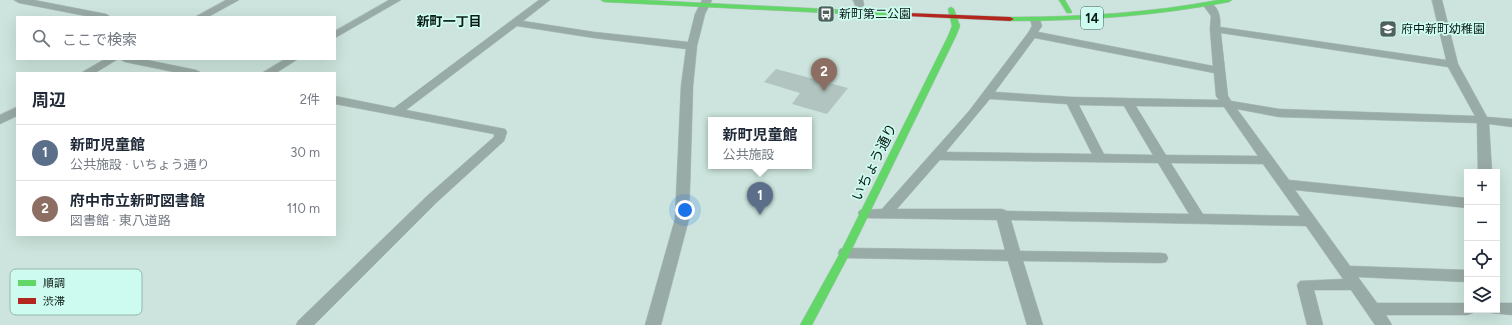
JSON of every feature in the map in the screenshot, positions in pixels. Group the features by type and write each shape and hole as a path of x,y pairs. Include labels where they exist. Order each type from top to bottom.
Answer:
{"main road":[{"name":"14","path":"604,0 706,2 953,13 1035,19 1126,16 1208,5 1229,0"},
{"name":"14","path":"745,0 858,3 953,13 1069,12 1135,8 1188,0"},
{"path":"1062,0 1069,12"},
{"name":"いちょう通り","path":"806,325 865,213 952,36 956,26 953,13"}],"street":[{"path":"19,0 101,16"},
{"path":"202,16 234,0"},
{"path":"336,34 396,0"},
{"path":"396,112 545,0"},
{"path":"1437,0 1452,64 1483,120 1485,169"},
{"path":"654,325 662,285 682,219 687,86 692,46 700,14 706,2"},
{"path":"1208,5 1216,16 1215,29 1218,70 1222,96 1349,278 1384,325"},
{"path":"886,213 937,156 986,95 1032,34 1037,26 1035,19"},
{"path":"515,23 594,35 692,46"},
{"path":"1215,29 1452,64"},
{"path":"1032,34 1218,70"},
{"path":"89,72 111,60"},
{"path":"130,60 191,72"},
{"path":"270,72 290,60"},
{"path":"986,95 1071,101 1229,104 1279,113 1483,120 1512,123"},
{"path":"304,325 432,199 500,138 501,132 336,100"},
{"path":"1071,101 1100,158"},
{"path":"1128,102 1198,218"},
{"path":"0,120 16,112"},
{"path":"937,156 1266,160"},
{"path":"1283,184 1464,203"},
{"path":"865,213 1002,214 1309,221"},
{"path":"1002,214 1035,325"},
{"path":"845,252 1161,258"},
{"path":"1315,325 1305,285 1349,278 1464,276"},
{"path":"1500,309 1512,308"},
{"path":"1372,309 1464,309"}],"building":[{"path":"776,69 848,88 827,114 792,104 800,93 764,82"}],"traffic: fast":[{"path":"604,0 908,15"},
{"path":"1062,0 1069,12"},
{"path":"1010,19 1065,19 1120,16 1229,0"},
{"path":"806,325 845,253 952,36 956,26 951,9"}],"traffic: jam":[{"path":"908,15 1010,19"}],"place":[{"name":"新町第二公園","path":"826,14"},
{"name":"府中新町幼稚園","path":"1388,29"},
{"name":"府中市立新町図書館","path":"824,91"},
{"name":"新町児童館","path":"760,215"}],"district":[{"name":"新町一丁目","path":"449,21"}]}
